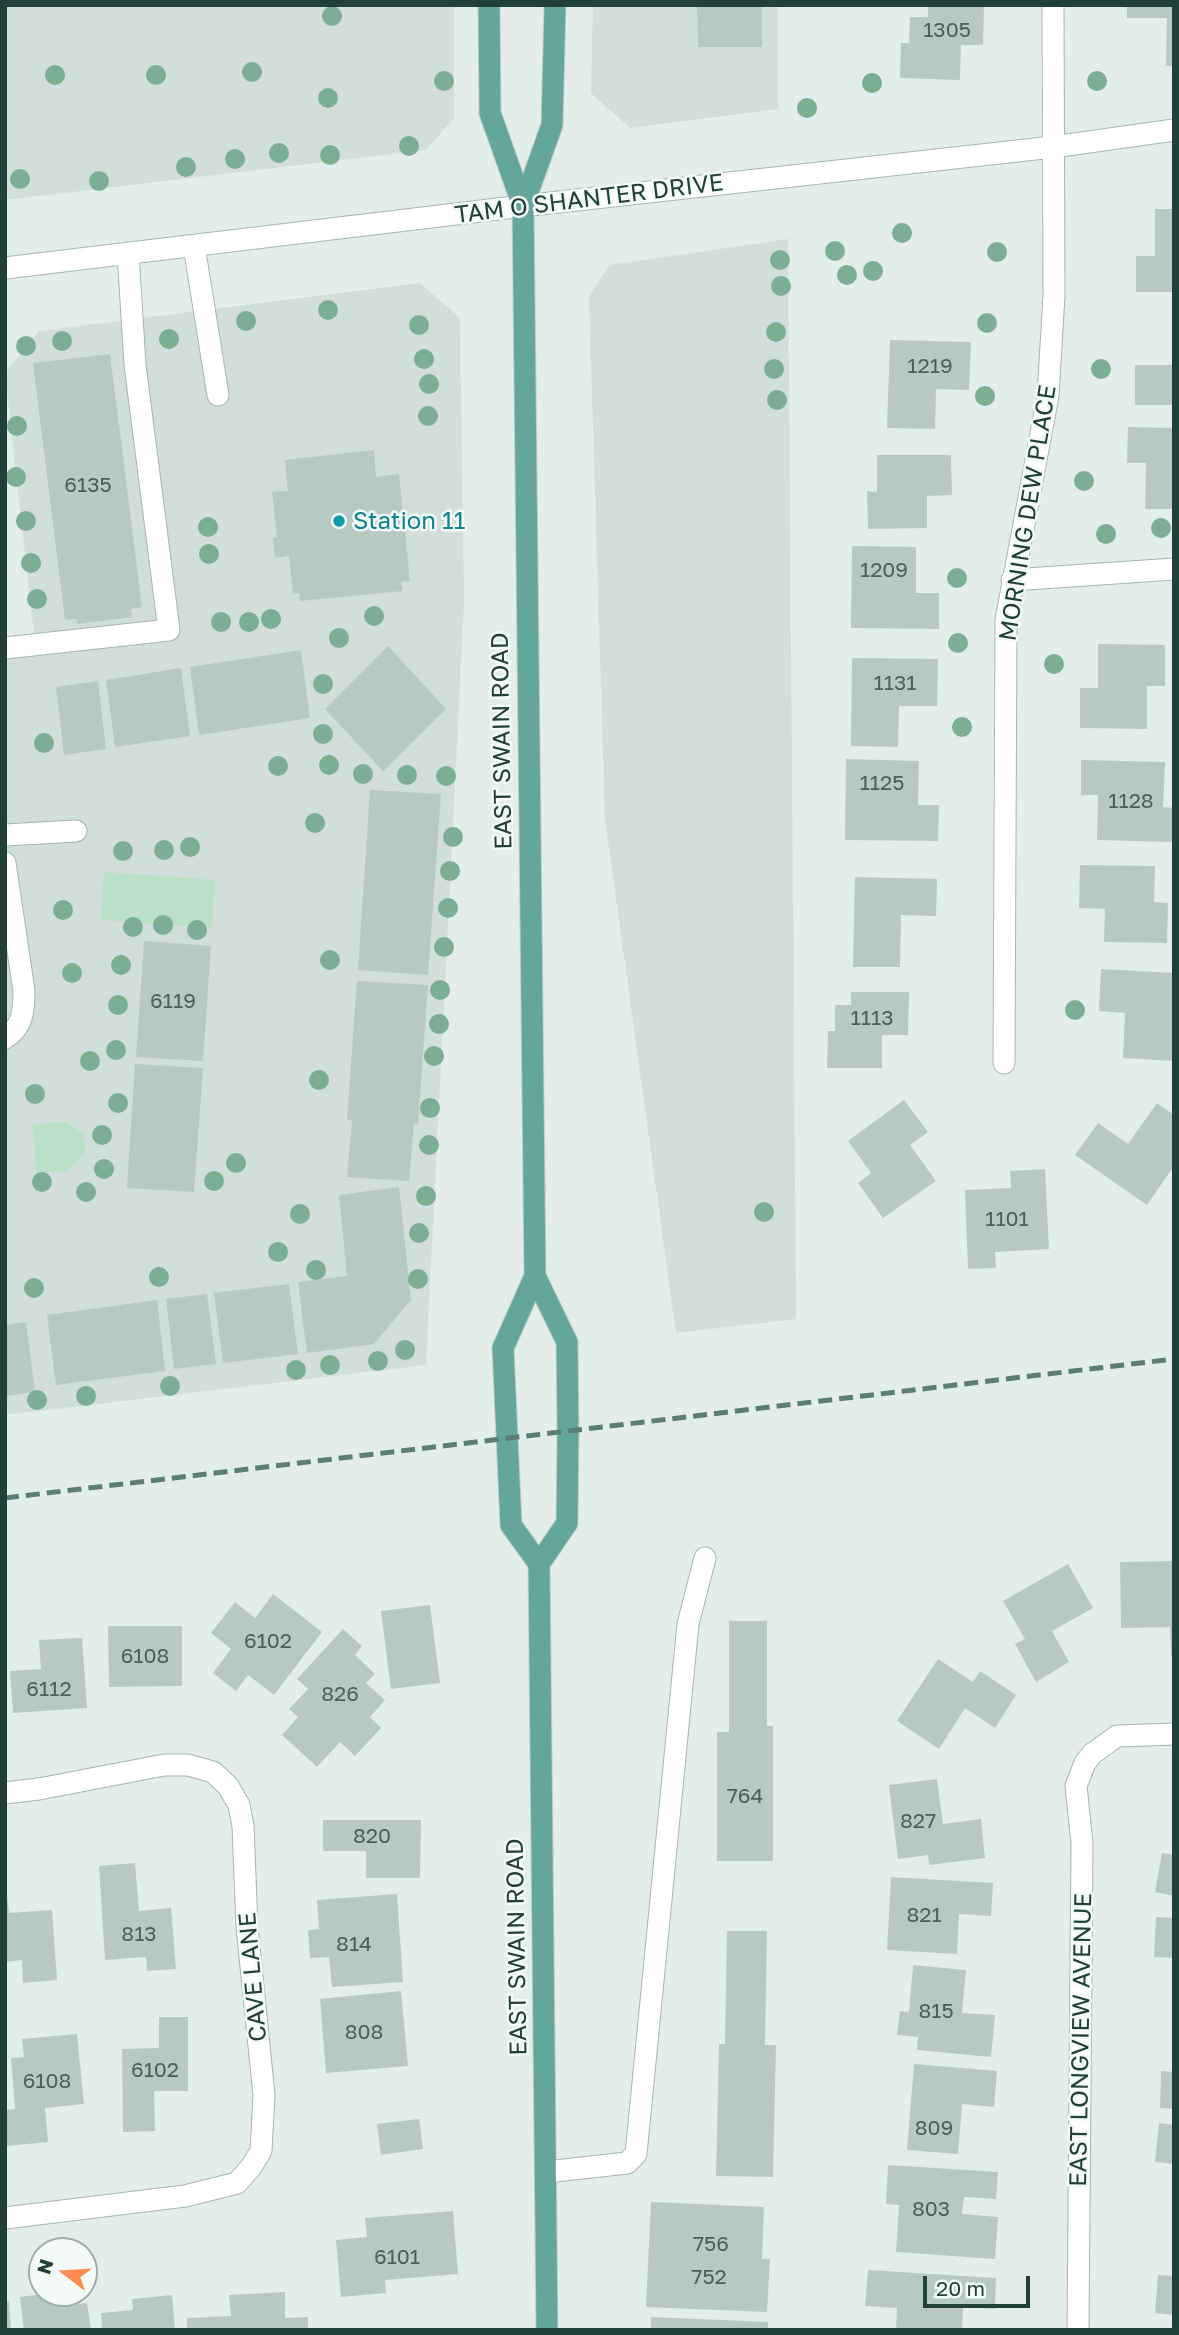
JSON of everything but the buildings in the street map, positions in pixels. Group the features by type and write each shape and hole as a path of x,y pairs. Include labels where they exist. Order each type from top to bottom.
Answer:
{"main road":[{"name":"EAST SWAIN ROAD","path":"489,5 490,113 523,206 535,1276 503,1348 511,1525 538,1564 547,2330"},
{"name":"EAST SWAIN ROAD","path":"523,206 552,125 555,5"},
{"name":"EAST SWAIN ROAD","path":"535,1276 567,1342 568,1432 567,1523 538,1564"}],"street":[{"name":"MORNING DEW PLACE","path":"1004,1063 1006,620 1048,396 1054,295 1054,5"},
{"name":"TAM O SHANTER DRIVE","path":"5,268 1174,130"},
{"path":"194,246 218,395"},
{"path":"5,649 169,630 135,365 128,254"},
{"path":"1012,580 1174,569"},
{"path":"5,835 76,831"},
{"path":"5,863 24,991 20,1024 5,1038"},
{"path":"546,2172 627,2163 636,2154 688,1625 705,1558"},
{"name":"EAST LONGVIEW AVENUE","path":"1078,2330 1082,1843 1076,1786 1085,1763 1092,1754 1117,1736 1174,1734"},
{"name":"CAVE LANE","path":"5,1793 164,1765 188,1765 213,1772 228,1786 239,1805 243,1826 247,1927 264,2095 261,2151 237,2183 186,2196 5,2218"}],"shaded area":[{"path":"5,5 454,5 454,118 426,150 5,200"},
{"path":"593,5 778,5 778,109 630,128 591,93"},
{"path":"788,239 796,1319 676,1333 605,819 589,296 610,265"},
{"path":"420,283 460,318 464,602 426,1365 5,1415 5,658 36,653 5,373 39,331"}],"green space":[{"path":"104,872 215,880 212,928 101,920"},
{"path":"66,1122 84,1134 85,1153 68,1171 36,1173 33,1124"}],"railway":[{"path":"5,1498 1174,1359"}],"place":[{"name":"Station 11","path":"339,521"}]}
